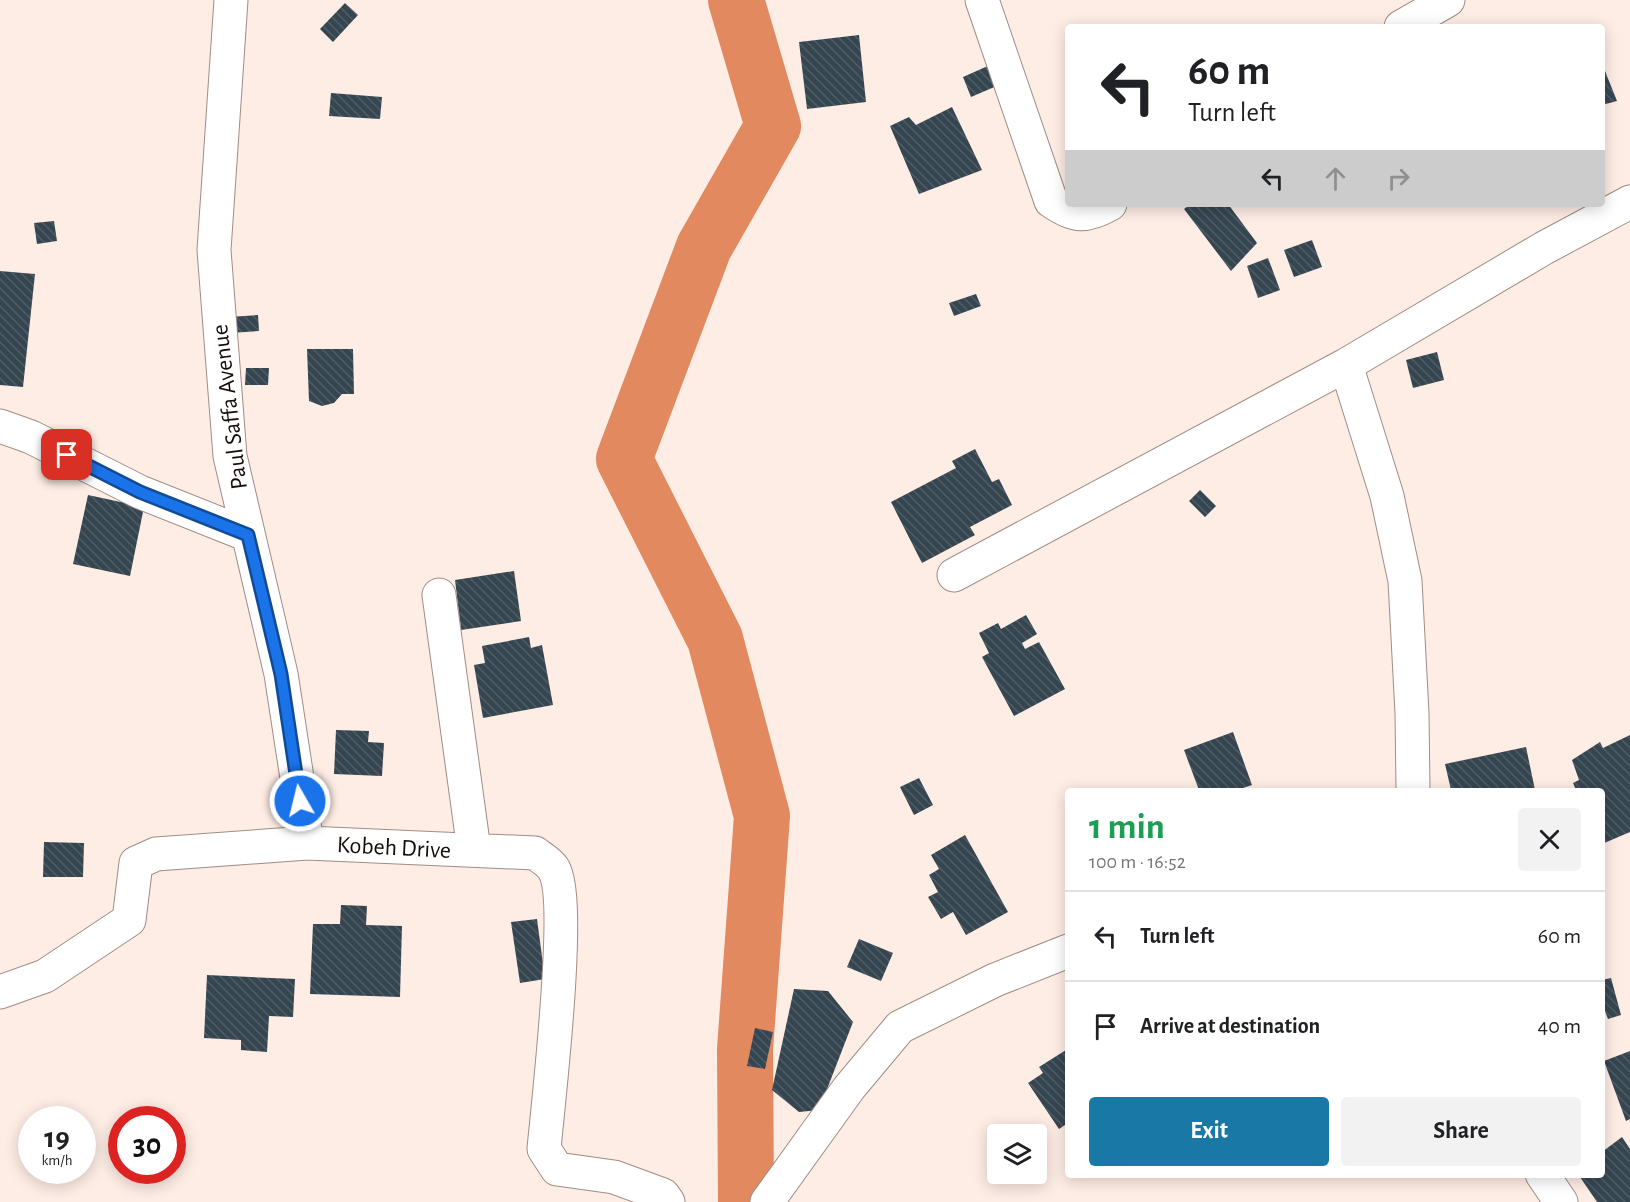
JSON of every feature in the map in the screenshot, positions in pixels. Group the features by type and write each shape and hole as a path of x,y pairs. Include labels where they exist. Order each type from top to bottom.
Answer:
{"street":[{"name":"Paul Saffa Avenue","path":"231,0 214,250 230,456 281,674 307,843"},
{"path":"982,0 1051,201 1069,214 1093,214 1105,207"},
{"path":"1406,24 1448,0"},
{"path":"954,575 1346,365 1544,248 1630,202"},
{"path":"1346,365 1387,495 1405,581 1412,713 1413,788"},
{"path":"0,426 31,437 140,492 248,535"},
{"path":"440,595 474,850"},
{"name":"Kobeh Drive","path":"0,992 45,976 129,920 136,863 156,854 307,843 535,853 553,868 559,889 561,951 544,1149 557,1169 614,1177 663,1195 668,1202"},
{"path":"767,1202 849,1088 900,1027 995,980 1065,952"},
{"path":"1545,1178 1561,1202"}],"building":[{"path":"345,3 358,15 333,42 320,29"},
{"path":"859,35 866,102 807,109 799,42"},
{"path":"990,65 999,85 971,97 963,77"},
{"path":"1605,71 1617,101 1605,104"},
{"path":"331,93 382,97 380,119 329,116"},
{"path":"952,107 982,170 919,194 890,126 909,117 916,125"},
{"path":"1187,207 1230,207 1257,243 1231,271 1184,209"},
{"path":"54,221 57,241 37,244 34,223"},
{"path":"1312,240 1322,267 1294,277 1284,250"},
{"path":"1268,258 1280,290 1258,298 1247,266"},
{"path":"0,271 35,274 23,387 0,385"},
{"path":"976,294 981,306 954,316 949,303"},
{"path":"258,315 259,331 231,333 229,317"},
{"path":"307,349 353,349 354,394 342,394 334,403 322,406 309,401"},
{"path":"1437,352 1444,380 1413,388 1406,360"},
{"path":"246,368 269,368 268,385 245,385"},
{"path":"975,449 992,482 999,479 1012,505 970,527 975,535 922,563 891,502 956,468 952,461"},
{"path":"1200,490 1216,506 1205,517 1189,501"},
{"path":"88,495 144,507 130,576 73,564"},
{"path":"514,571 521,621 461,630 455,580"},
{"path":"1026,615 1037,634 1022,643 1025,649 1039,642 1065,689 1014,716 982,657 989,653 979,633 998,623 1001,629"},
{"path":"529,637 531,648 542,645 553,705 483,718 474,665 485,663 482,646"},
{"path":"336,730 369,731 368,742 384,743 382,776 334,774"},
{"path":"1233,732 1252,785 1243,788 1198,788 1184,750"},
{"path":"1630,735 1630,832 1605,843 1605,788 1575,788 1573,783 1579,780 1572,760 1600,742 1603,748"},
{"path":"1526,747 1535,788 1451,788 1445,764"},
{"path":"919,778 933,805 914,815 900,787"},
{"path":"965,835 1008,912 966,935 953,912 941,919 928,897 938,892 929,875 939,869 931,855"},
{"path":"44,842 84,843 83,877 43,877"},
{"path":"341,905 367,906 366,925 402,926 400,997 310,994 313,924 340,924"},
{"path":"537,919 545,979 520,983 511,922"},
{"path":"859,939 893,953 881,981 847,967"},
{"path":"207,975 295,979 293,1017 269,1016 267,1052 241,1050 241,1040 204,1038"},
{"path":"1611,978 1621,1015 1608,1019 1605,1011 1605,979"},
{"path":"794,989 828,991 853,1022 819,1110 799,1112 772,1090"},
{"path":"755,1028 773,1032 765,1069 747,1066"},
{"path":"1065,1051 1065,1125 1059,1129 1028,1083 1043,1073 1039,1067"},
{"path":"1630,1051 1630,1119 1626,1121 1605,1064 1605,1061"},
{"path":"1622,1137 1630,1149 1630,1202 1597,1202 1581,1178 1605,1178 1605,1150"}],"waterway":[{"path":"736,0 773,126 704,247 624,459 715,639 762,816 745,1049 746,1202"}],"route":[{"path":"67,455 140,492 248,535 261,581 281,674 300,801"}]}
